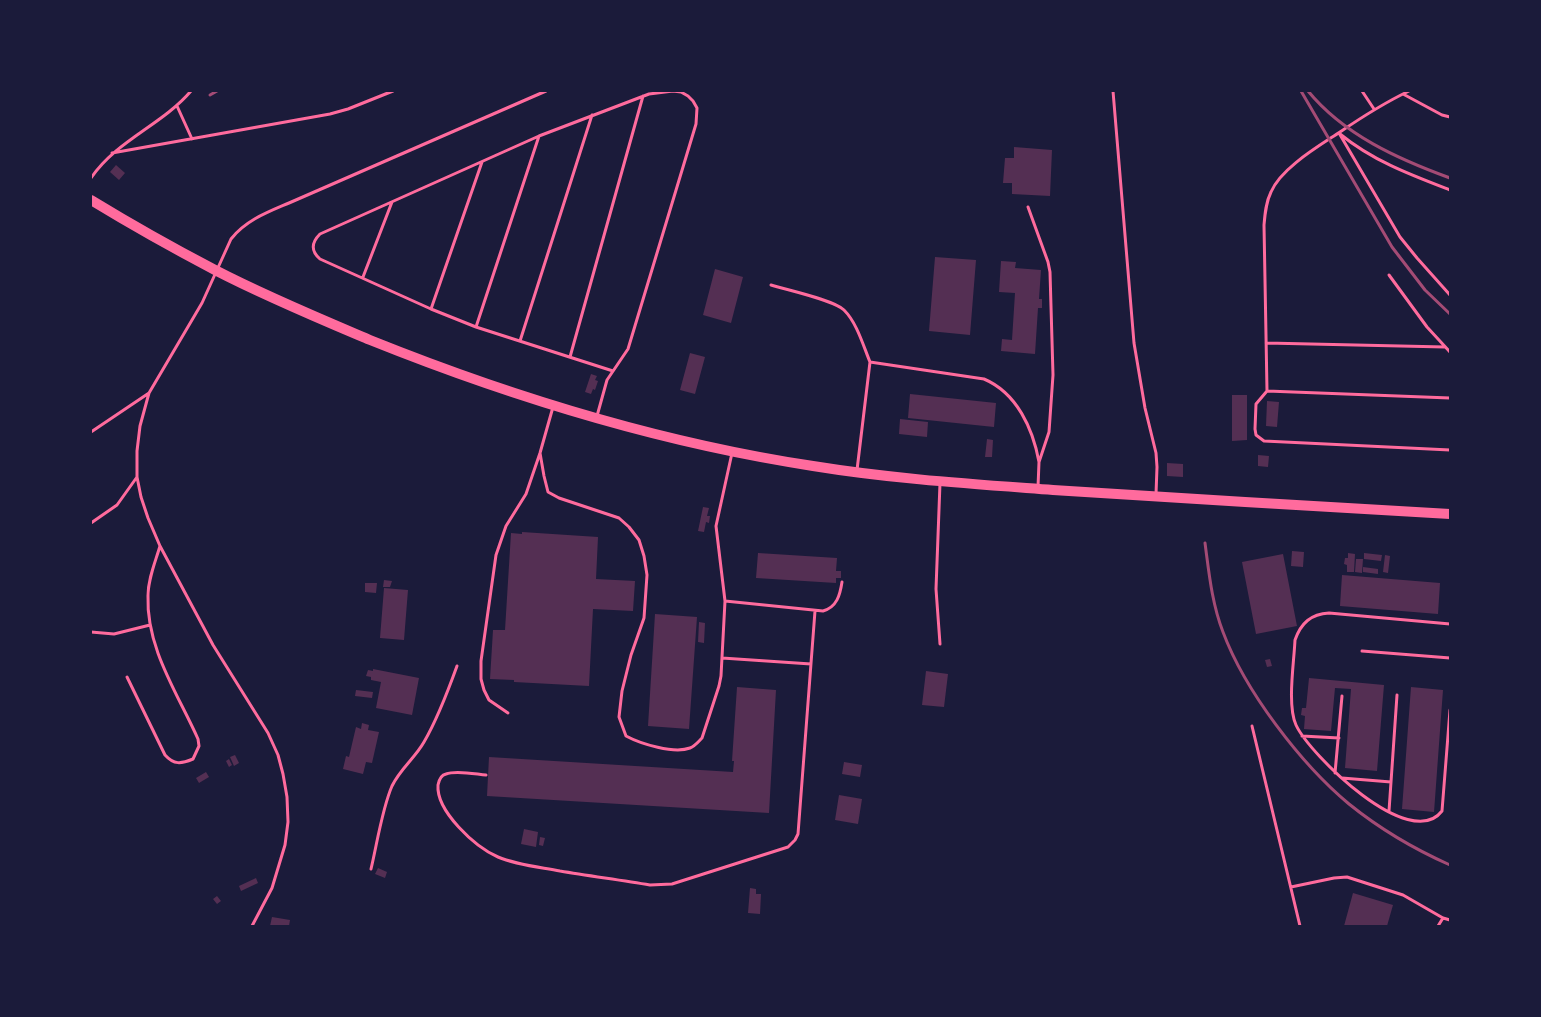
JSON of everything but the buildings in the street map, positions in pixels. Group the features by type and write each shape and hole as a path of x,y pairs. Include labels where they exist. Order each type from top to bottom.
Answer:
{"main road":[{"path":"91,200 216,271 318,319 414,358 554,406 733,451 809,466 856,473 940,482 1156,497 1450,514"}],"lane":[{"path":"91,178 112,153 177,106 192,91"},
{"path":"112,153 330,114 348,109 394,91"},
{"path":"252,926 272,888 285,845 288,822 287,797 283,774 278,755 268,733 213,645 160,546 140,497 137,451 140,426 149,393 202,303 234,235 248,223 258,217 546,91"},
{"path":"597,418 605,385 628,349 694,132 697,117 696,108 693,101 688,96 681,92 662,91 592,115 539,136 320,234 314,239 314,250 320,259 363,277 431,309 476,327 613,371"},
{"path":"1113,91 1134,343 1145,408 1156,453 1156,497"},
{"path":"1362,91 1374,109"},
{"path":"1409,91 1374,109 1292,165 1271,191 1266,206 1264,225 1267,391 1258,401 1255,409 1255,429 1256,435 1264,441 1450,450"},
{"path":"1403,94 1442,115 1450,117"},
{"path":"570,357 644,96"},
{"path":"177,106 192,139"},
{"path":"520,341 592,115"},
{"path":"1339,133 1364,152 1381,161 1450,190"},
{"path":"1339,133 1400,237 1422,264 1450,294"},
{"path":"476,327 539,136"},
{"path":"431,309 482,162"},
{"path":"363,277 392,202"},
{"path":"1028,207 1048,262 1050,272 1054,375 1049,432 1040,462 1038,488"},
{"path":"1389,275 1409,304 1444,347 1450,352"},
{"path":"771,285 833,304 843,309 850,317 858,333 870,362 856,473"},
{"path":"1266,343 1444,347"},
{"path":"870,362 984,379 995,384 1014,402 1024,416 1036,445 1040,462"},
{"path":"1267,391 1450,398"},
{"path":"91,432 149,393"},
{"path":"508,713 489,700 481,679 481,661 496,555 506,526 526,494 554,406"},
{"path":"540,453 548,492 559,498 619,518 629,526 639,540 644,556 647,575 644,618 631,655 622,691 619,717 626,736 638,742 672,749 689,748 697,744 702,738 719,686 725,601 716,526 733,451"},
{"path":"91,523 117,505 138,478"},
{"path":"940,482 936,590 940,644"},
{"path":"127,677 165,755 170,761 177,764 193,759 199,746 198,739 159,659 150,625 148,596 150,577 160,546"},
{"path":"725,601 815,611 826,610 836,603 842,582"},
{"path":"486,775 452,772 446,774 442,776 438,782 439,797 441,804 450,817 476,843 486,851 510,861 650,885 661,885 672,884 783,850 792,844 798,834 815,611"},
{"path":"1450,624 1320,613 1309,619 1298,632 1295,640 1291,707 1294,720 1302,736 1319,757 1335,773 1377,805 1406,820 1424,822 1438,817 1442,811 1450,710"},
{"path":"91,632 114,634 150,625"},
{"path":"1362,651 1450,658"},
{"path":"722,658 811,664"},
{"path":"371,869 387,800 392,786 424,742 450,686 457,666"},
{"path":"1389,811 1397,695"},
{"path":"1335,773 1342,696"},
{"path":"1252,726 1300,926"},
{"path":"1302,736 1338,738"},
{"path":"1342,778 1391,782"},
{"path":"1291,887 1334,878 1347,877 1403,895 1443,918 1450,920"},
{"path":"1438,926 1443,918"}],"railway":[{"path":"210,95 217,91"},
{"path":"1301,91 1392,247 1425,290 1450,314"},
{"path":"1308,91 1322,107 1355,133 1392,154 1450,178"},
{"path":"1205,543 1214,599 1223,632 1245,678 1276,725 1312,769 1349,804 1398,838 1450,865"}]}
